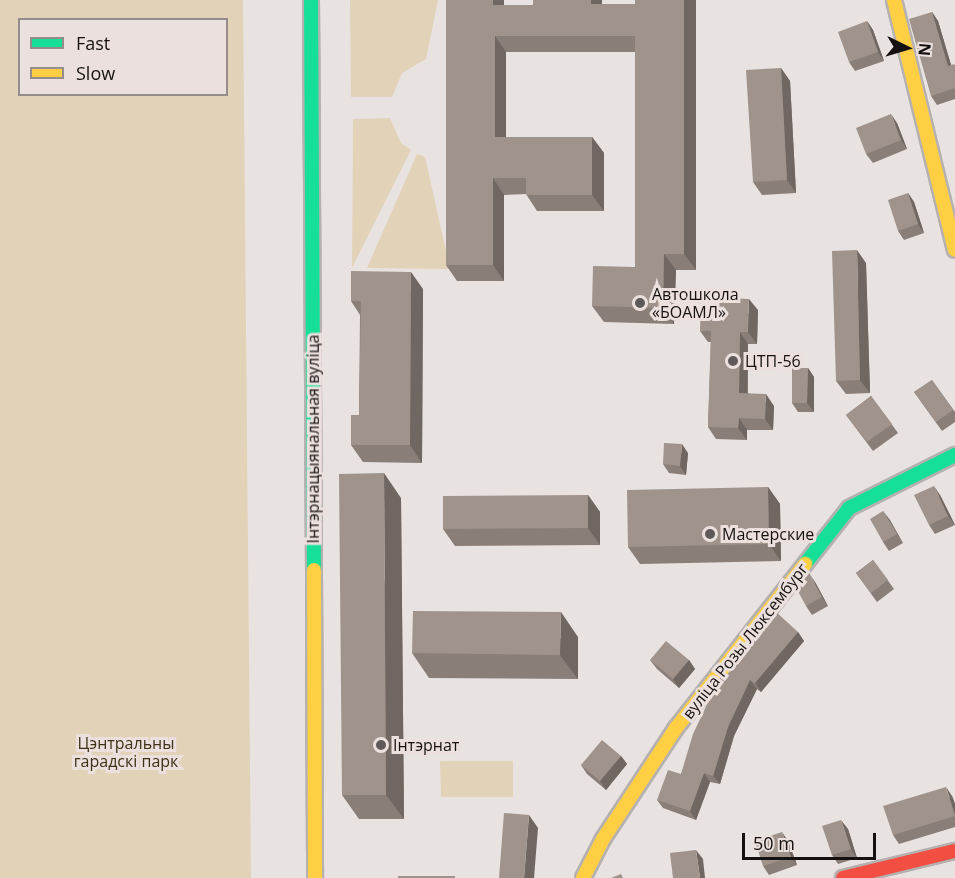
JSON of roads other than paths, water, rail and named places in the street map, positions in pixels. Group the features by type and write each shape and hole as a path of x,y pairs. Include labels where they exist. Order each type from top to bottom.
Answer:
{"street":[{"name":"Інтэрнацыянальная вуліца","path":"311,0 315,878"},
{"path":"894,0 955,250"},
{"name":"вуліца Розы Люксембург","path":"583,878 603,839 676,728 849,508 955,455"},
{"path":"843,878 955,851"}],"place":[{"name":"Автошкола «БОАМЛ»","path":"640,303"},
{"name":"ЦТП-56","path":"733,361"},
{"name":"Мастерские","path":"710,534"},
{"name":"Інтэрнат","path":"381,745"}],"park label":[{"name":"Цэнтральны гарадскі парк","path":"126,752"}]}
